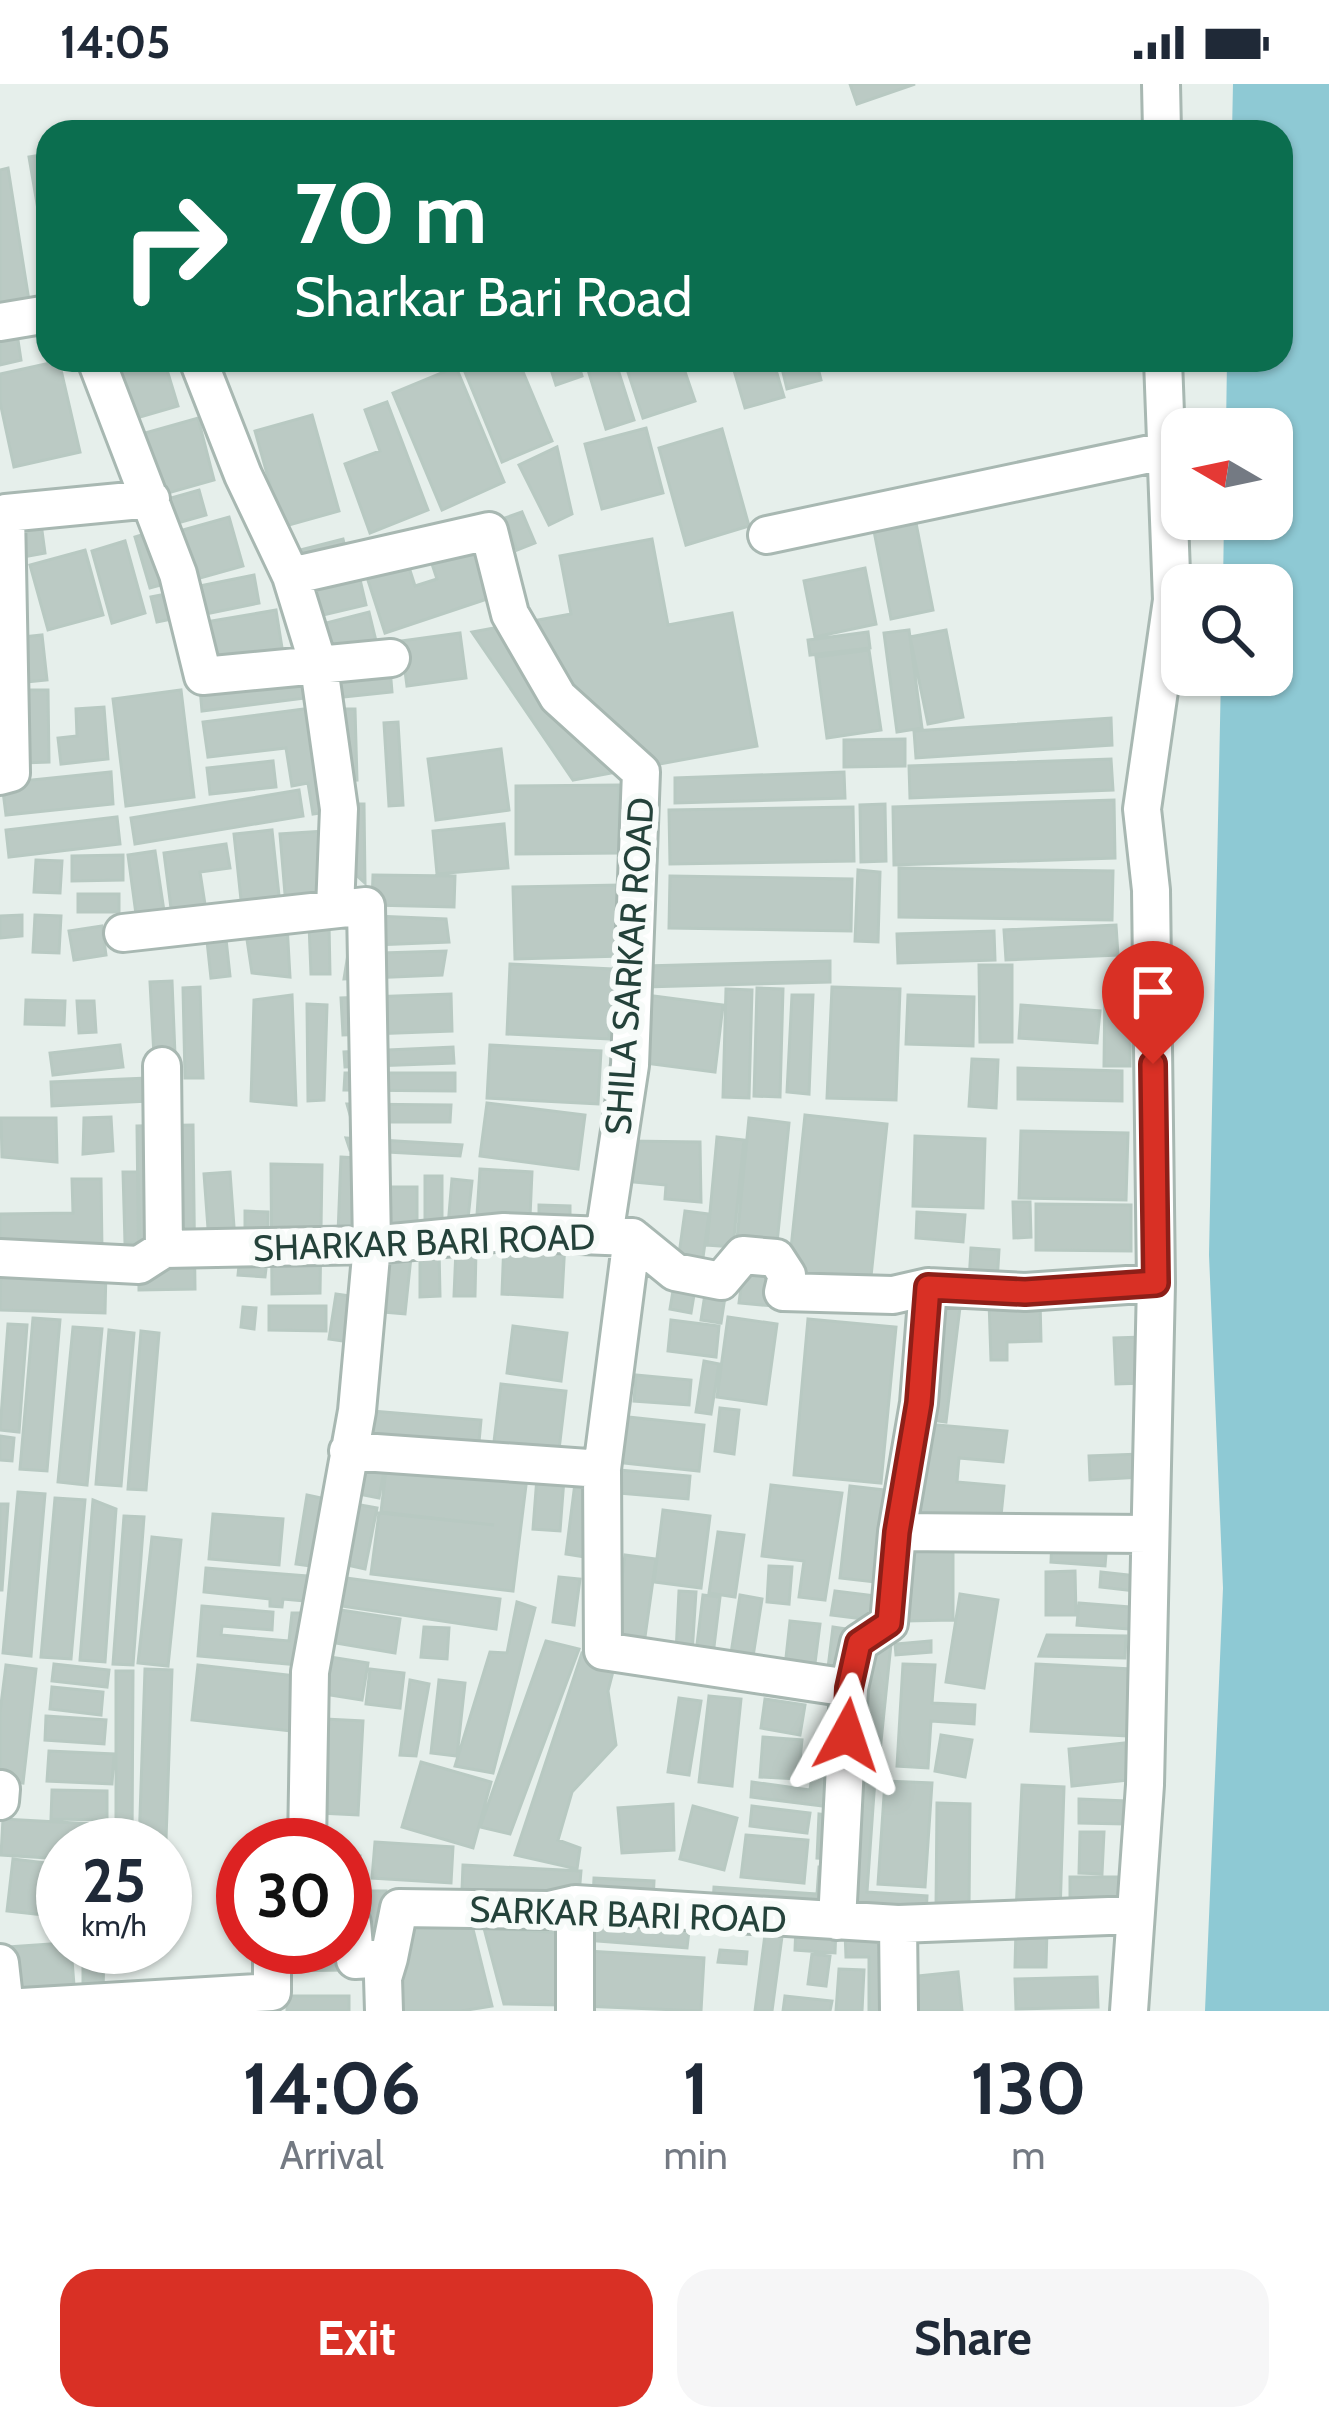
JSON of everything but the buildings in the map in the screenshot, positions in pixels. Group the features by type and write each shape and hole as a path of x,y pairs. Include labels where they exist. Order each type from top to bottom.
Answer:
{"street":[{"path":"1161,84 1162,120"},
{"path":"0,322 36,316"},
{"path":"101,372 178,574 203,676 391,658"},
{"path":"203,372 243,475 291,577 319,667 339,809 335,910"},
{"path":"1163,372 1164,408"},
{"path":"766,536 1161,452"},
{"path":"0,776 11,773 6,514 152,499"},
{"name":"SHILA SARKAR ROAD","path":"291,577 489,531 510,614 558,697 640,772 630,1065 602,1469 603,1652 849,1688"},
{"path":"1129,2011 1144,1785 1156,1283 1150,890 1142,809 1172,600 1169,540"},
{"path":"123,933 366,906 372,1245 357,1411 310,1672 307,1818"},
{"path":"162,1066 164,1249"},
{"name":"SHARKAR BARI ROAD","path":"0,1258 139,1265 164,1249 372,1245 504,1232 618,1237 675,1272 721,1281 742,1255 776,1258 787,1275 783,1292 893,1295 928,1287 1025,1292 1156,1283"},
{"path":"837,1921 849,1688 859,1643 889,1623 897,1532 919,1403 928,1287"},
{"path":"348,1451 602,1469"},
{"path":"897,1532 1148,1534"},
{"path":"0,1801 2,1789"},
{"path":"574,1904 575,2011"},
{"name":"SARKAR BARI ROAD","path":"389,1958 399,1908 549,1910 574,1904 898,1924 1135,1916"},
{"path":"898,1924 899,2011"},
{"path":"372,1959 389,1958 383,1978 385,2011"},
{"path":"0,1963 5,2008 272,1992 272,1974"}],"water":[{"path":"1233,84 1329,84 1329,2011 1205,2011 1223,1588 1209,1255 1221,696 1293,696 1293,564 1223,564 1224,540 1293,540 1293,408 1226,408 1227,372 1293,372 1293,120 1232,120"}],"route":[{"path":"847,1735 849,1688 859,1643 889,1623 897,1532 919,1403 928,1287 1025,1292 1156,1283 1153,1064"}]}
